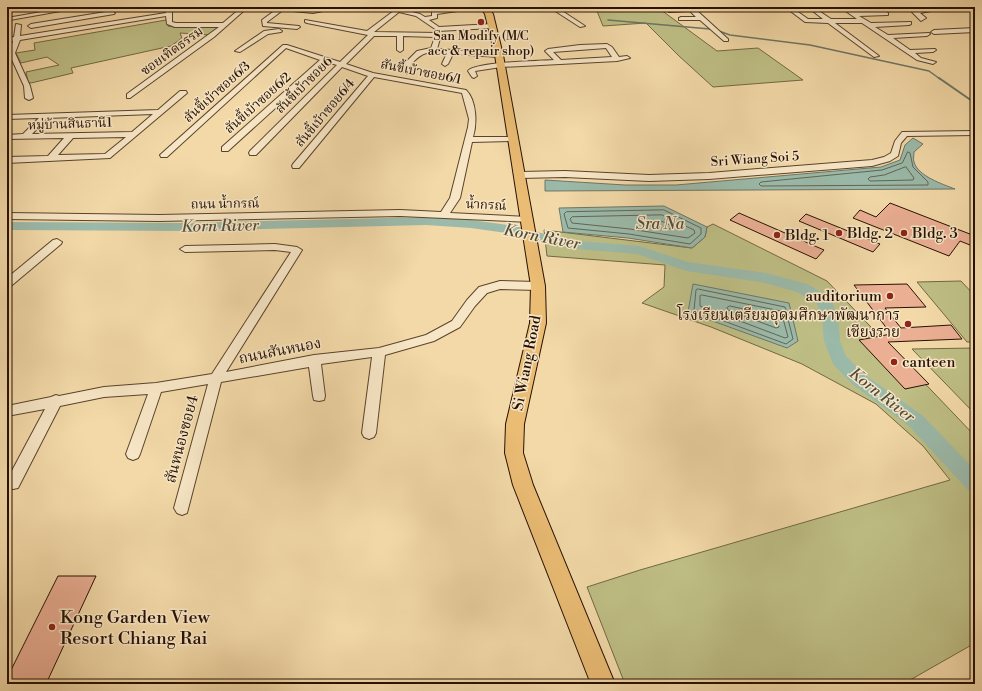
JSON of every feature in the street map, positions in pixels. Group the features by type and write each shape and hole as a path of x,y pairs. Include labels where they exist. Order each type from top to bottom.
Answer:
{"main road":[{"name":"Si Wiang Road","path":"484,7 489,14 500,60 538,286 538,323 515,424 514,453 523,485 603,684"}],"street":[{"path":"10,18 53,9 80,7"},
{"path":"31,26 113,16 110,7"},
{"path":"169,7 169,23 175,25 226,25"},
{"name":"ซอยเทิดธรรม","path":"130,96 226,25 245,7"},
{"path":"270,7 313,11 340,7"},
{"path":"552,7 582,26"},
{"path":"788,7 807,21 864,21"},
{"path":"843,7 919,59 933,62"},
{"path":"855,14 886,14 875,7"},
{"path":"921,19 923,18 915,12 950,7"},
{"path":"282,8 264,21 265,25 297,27"},
{"path":"398,8 424,19 438,32"},
{"name":"สันขี้เบ้าซอย6","path":"253,153 370,33 398,8"},
{"path":"669,10 690,8 726,40"},
{"path":"424,19 435,17 434,13 446,9 455,10"},
{"path":"238,51 266,32 290,32 308,21 313,11"},
{"path":"816,11 876,56"},
{"path":"7,40 169,14"},
{"path":"681,19 701,18"},
{"path":"308,21 370,33 400,36 492,26"},
{"path":"871,25 909,23"},
{"path":"18,25 17,39 12,53 27,86 29,98"},
{"path":"934,32 975,30"},
{"path":"434,50 438,32"},
{"path":"888,37 927,34"},
{"path":"400,36 400,50"},
{"name":"สันขี้เบ้าซอย6/1","path":"284,43 372,75 464,91 468,97 473,119 455,198 443,216"},
{"name":"สันขี้เบ้าซอย6/3","path":"164,155 284,43"},
{"path":"560,61 548,51 580,47 607,46 617,59"},
{"path":"407,72 410,67 407,64 419,52 434,50 500,60 560,61 627,58"},
{"path":"909,52 933,50"},
{"path":"445,64 450,52"},
{"name":"สันขี้เบ้าซอย6/2","path":"225,149 325,59"},
{"path":"474,76 471,71 473,69 500,60"},
{"name":"สันขี้เบ้าซอย6/4","path":"296,166 372,75"},
{"path":"7,160 107,156 183,93"},
{"path":"7,118 159,112"},
{"path":"25,137 45,116"},
{"name":"Sri Wiang Soi 5","path":"520,175 565,174 649,178 744,174 872,163 887,159 895,154 896,144 905,134 975,133"},
{"name":"หมู่บ้านสินธานี1","path":"7,137 133,134"},
{"path":"51,158 71,136"},
{"path":"469,140 514,139"},
{"name":"ถนน น้ำกรณ์","path":"7,216 166,218 400,213 443,216"},
{"name":"น้ำกรณ์","path":"443,216 528,220"},
{"path":"7,284 57,242"},
{"name":"สันหนองซอย4","path":"182,508 216,378 297,250 275,247 185,249"},
{"name":"ถนนสันหนอง","path":"7,411 56,400 104,392 156,388 278,368 314,360 379,352 430,338 456,324 471,303 484,290 500,285 538,286"},
{"path":"369,433 379,352"},
{"path":"314,360 319,396"},
{"path":"133,454 156,388"},
{"path":"13,483 56,400"}],"green space":[{"path":"591,7 657,7 717,51 758,48 803,80 713,87 646,23 603,26 597,11"},
{"path":"166,20 168,26 175,27 220,27 211,35 180,33 182,38 171,46 71,68 73,73 31,83 28,82 26,72 59,65 47,57 21,63 16,53 35,50 34,43"},
{"path":"713,224 827,281 975,436 975,643 903,684 625,684 587,587 640,570 950,480 923,446 876,404 802,364 711,327 642,303 664,287 665,265 547,256 544,230 692,248 705,237 707,227"},
{"path":"961,281 975,296 975,342 967,342 917,282"},
{"path":"975,348 975,414 912,349"}],"water":[{"path":"913,138 923,144 914,152 916,167 931,179 955,189 545,191 545,180 625,185 676,185 881,167 900,160 905,145"},
{"name":"Sra Na","path":"664,206 707,227 705,237 692,248 628,238 563,232 559,208"},
{"path":"693,284 789,303 798,341 787,348 688,312"}],"building":[{"path":"890,203 975,236 975,247 960,241 949,256 853,218 860,210 876,217"},
{"name":"Bldg. 1","path":"739,213 824,250 816,259 730,220"},
{"name":"Bldg. 2","path":"806,214 880,244 873,252 799,221"},
{"path":"907,284 926,307 885,308 901,328 951,325 962,339 888,342 929,384 905,389 859,340 891,334 854,285"},
{"name":"Kong Garden View Resort Chiang Rai","path":"58,576 96,576 46,684 7,684 7,678"}],"waterway":[{"path":"608,20 710,29"},
{"path":"716,30 730,35 810,45 929,71 940,79"},
{"path":"939,78 975,103"},
{"name":"Korn River","path":"7,226 186,227 426,221 471,224 515,230 566,244 639,250 686,266 766,278 802,288 824,301 830,319 832,341 839,359 858,379 916,421 975,484"}],"place":[{"name":"San Modify (M/C acc & repair shop)","path":"481,22"},
{"name":"Bldg. 2","path":"839,233"},
{"name":"Bldg. 3","path":"904,233"},
{"name":"Bldg. 1","path":"777,235"},
{"name":"auditorium","path":"890,296"},
{"name":"โรงเรียนเตรียมอุดมศึกษาพัฒนาการ เชียงราย","path":"908,324"},
{"name":"canteen","path":"894,362"},
{"name":"Kong Garden View Resort Chiang Rai","path":"52,627"}]}
